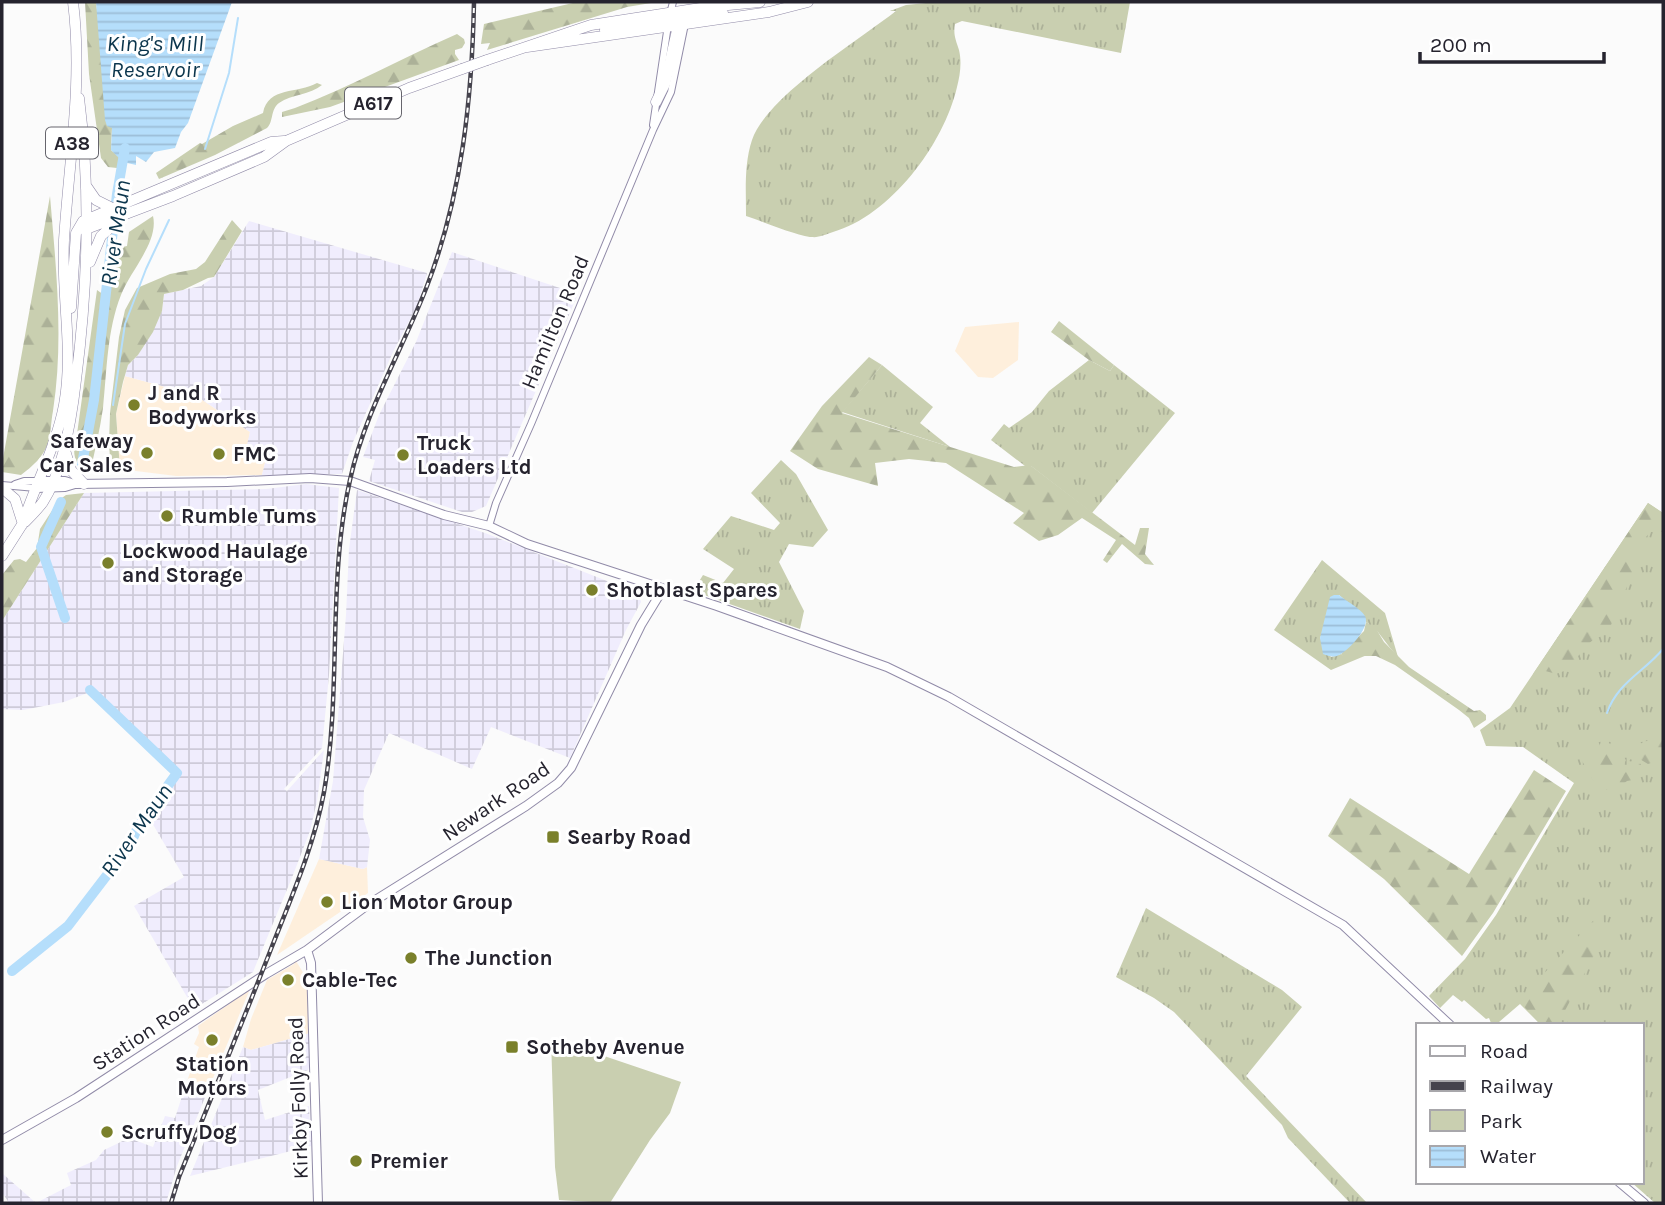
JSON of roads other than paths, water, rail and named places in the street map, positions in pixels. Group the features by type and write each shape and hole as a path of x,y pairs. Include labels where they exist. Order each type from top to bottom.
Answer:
{"highway":[{"name":"A38","path":"44,484 64,446 76,378 86,273 86,186 73,2"},
{"name":"A617","path":"86,273 96,243 106,227 125,215 264,156 286,141 409,88 553,36 568,37 760,2"},
{"name":"A617","path":"527,47 679,15 769,12 808,2"},
{"path":"656,102 664,84 679,15"},
{"name":"A38","path":"2,556 22,525 42,504 44,484 64,406 69,359 64,264 77,78"},
{"name":"A617","path":"109,208 271,142 286,141"},
{"path":"68,330 84,225 109,208 96,200 86,186"},
{"path":"68,208 73,221 84,225"},
{"name":"A617","path":"84,225 106,227"},
{"path":"64,446 71,470 80,484"},
{"path":"2,487 19,505 22,525"}],"main road":[{"path":"44,484 203,483 310,478 350,481 444,515 489,526 527,544 887,667 949,697 1343,925 1360,938 1448,1023"},
{"name":"Newark Road","path":"307,950 366,906 558,783 571,768 641,625 663,589"},
{"name":"Station Road","path":"2,1140 76,1098 307,950"},
{"name":"Kirkby Folly Road","path":"307,950 311,963 318,1203"},
{"path":"1621,1184 1644,1203"}],"street":[{"name":"Hamilton Road","path":"489,526 496,503 671,92 679,15"},
{"name":"Hamilton Road","path":"653,131 656,102"},
{"path":"2,487 24,481 44,484"}],"water":[{"name":"King's Mill Reservoir","path":"96,2 232,2 188,123 175,148 154,152 146,162 136,156 136,165 123,162 111,150 112,128 107,126 105,120"},
{"path":"1339,595 1356,607 1366,621 1353,644 1333,657 1323,654 1320,638 1330,597"}],"waterway":[{"path":"205,149 229,73 238,18"},
{"name":"River Maun","path":"82,464 94,400 117,194 125,148"},
{"path":"113,405 125,324 169,220"},
{"name":"River Maun","path":"61,502 41,547 65,618"},
{"path":"1607,713 1617,694 1663,649"},
{"name":"River Maun","path":"12,971 68,926 130,845 138,827 177,773 90,690"}],"railway":[{"path":"171,1203 294,891 320,812 332,714 339,557 350,480 374,405 427,286 449,217 463,146 471,74 474,2"}],"place":[{"name":"J and R Bodyworks","path":"134,405"},
{"name":"Safeway Car Sales","path":"147,453"},
{"name":"FMC","path":"219,454"},
{"name":"Truck Loaders Ltd","path":"403,455"},
{"name":"Rumble Tums","path":"167,516"},
{"name":"Lockwood Haulage and Storage","path":"108,563"},
{"name":"Shotblast Spares","path":"592,590"},
{"name":"Searby Road","path":"553,837"},
{"name":"Lion Motor Group","path":"327,902"},
{"name":"The Junction","path":"411,958"},
{"name":"Cable-Tec","path":"288,980"},
{"name":"Station Motors","path":"212,1040"},
{"name":"Sotheby Avenue","path":"512,1047"},
{"name":"Scruffy Dog","path":"107,1132"},
{"name":"Premier","path":"356,1161"}]}
